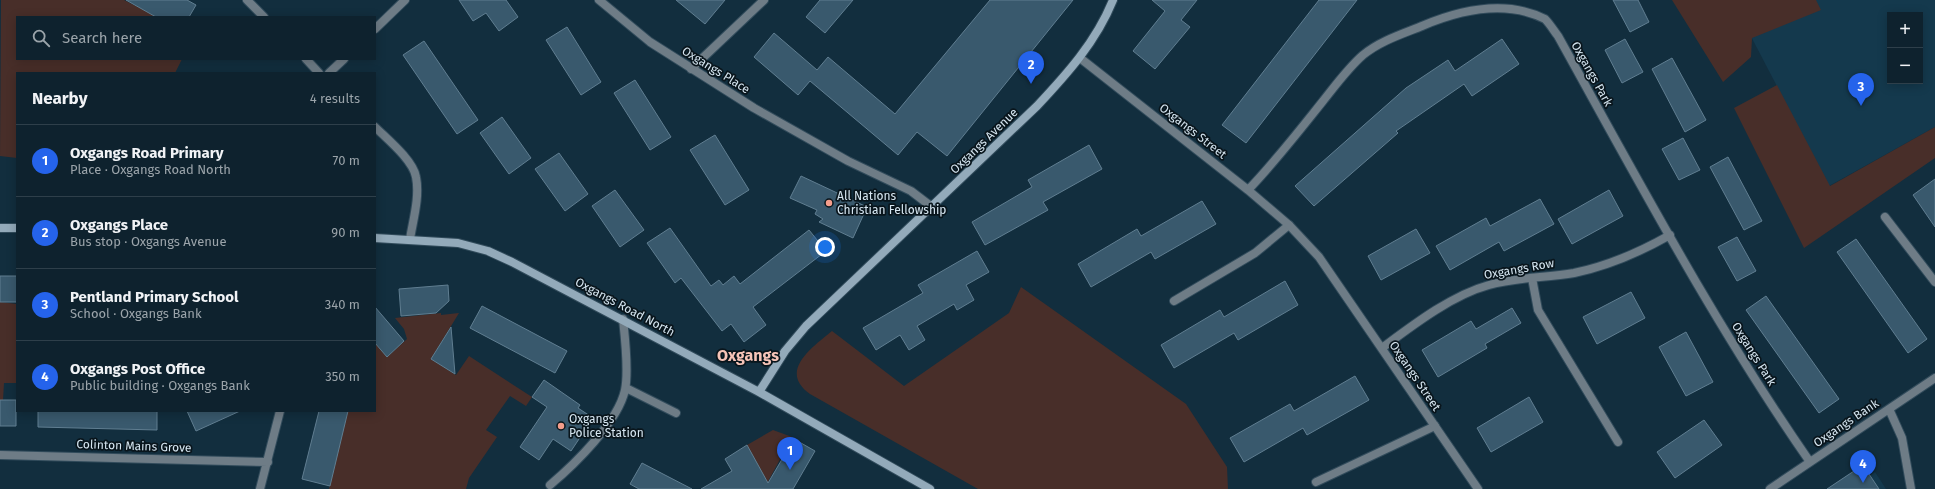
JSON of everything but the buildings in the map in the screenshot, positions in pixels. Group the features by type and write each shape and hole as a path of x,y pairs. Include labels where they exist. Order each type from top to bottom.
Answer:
{"street":[{"path":"247,0 263,16"},
{"path":"376,28 405,0"},
{"name":"Oxgangs Place","path":"599,0 650,42 691,69 791,130 848,161 911,191 932,207"},
{"path":"691,69 764,0"},
{"name":"Oxgangs Avenue","path":"759,392 785,352 806,326 1037,106 1080,58 1107,15 1113,0"},
{"name":"Oxgangs Park","path":"1248,190 1265,172 1345,74 1363,56 1384,41 1483,1 1504,2 1519,5 1546,20 1558,36 1670,235 1736,348 1810,462"},
{"name":"Oxgangs Street","path":"1080,58 1248,190 1289,225 1319,257 1478,489"},
{"path":"307,60 318,72"},
{"path":"330,72 343,60"},
{"path":"376,128 398,150 416,176 417,193 410,239"},
{"path":"1885,217 1935,282"},
{"path":"1174,301 1255,253 1289,225"},
{"path":"0,228 16,228"},
{"name":"Oxgangs Row","path":"1382,348 1403,332 1464,295 1489,285 1573,273 1601,266 1648,247 1670,235"},
{"name":"Oxgangs Road North","path":"376,238 458,243 488,251 623,319 759,392 930,489"},
{"path":"1532,278 1538,310 1618,442"},
{"path":"550,488 593,442 615,414 622,402 626,388 626,358 623,319"},
{"name":"Oxgangs Bank","path":"1770,489 1935,378"},
{"path":"626,388 676,413"},
{"path":"1889,409 1902,438 1911,489"},
{"path":"260,489 280,412"},
{"name":"Oxgangs Street","path":"1316,482 1435,426"},
{"name":"Colinton Mains Grove","path":"0,455 268,462"}],"shaded area":[{"path":"1,0 124,0 156,16 16,16 16,60 182,60 176,72 16,72 16,158 0,156"},
{"path":"1672,0 1816,0 1821,10 1752,38 1751,57 1723,82"},
{"path":"1732,0 1935,0 1935,127 1829,186"},
{"path":"1777,85 1830,186 1935,127 1935,158 1804,248 1734,108"},
{"path":"1021,287 1186,404 1227,467 1228,489 978,489 810,394 801,385 797,377 798,368 808,351 832,331 904,386 1009,313"},
{"path":"0,302 16,304 16,383 4,383 3,400 0,400"},
{"path":"441,313 441,315 459,313 431,359 456,375 469,356 532,397 526,406 510,396 486,430 497,437 469,478 466,489 329,489 346,412 376,412 376,344 387,357 407,339 404,329 395,318"},
{"path":"773,430 792,437 764,489 747,445"},
{"path":"1875,472 1886,489 1850,489"}],"place":[{"name":"Oxgangs Place","path":"1031,84"},
{"name":"Pentland Primary School","path":"1861,106"},
{"name":"All Nations Christian Fellowship","path":"829,203"},
{"name":"Oxgangs Police Station","path":"561,426"},
{"name":"Oxgangs Road Primary","path":"790,470"},
{"name":"Oxgangs Post Office","path":"1863,483"}],"district":[{"name":"Oxgangs","path":"748,355"}]}
